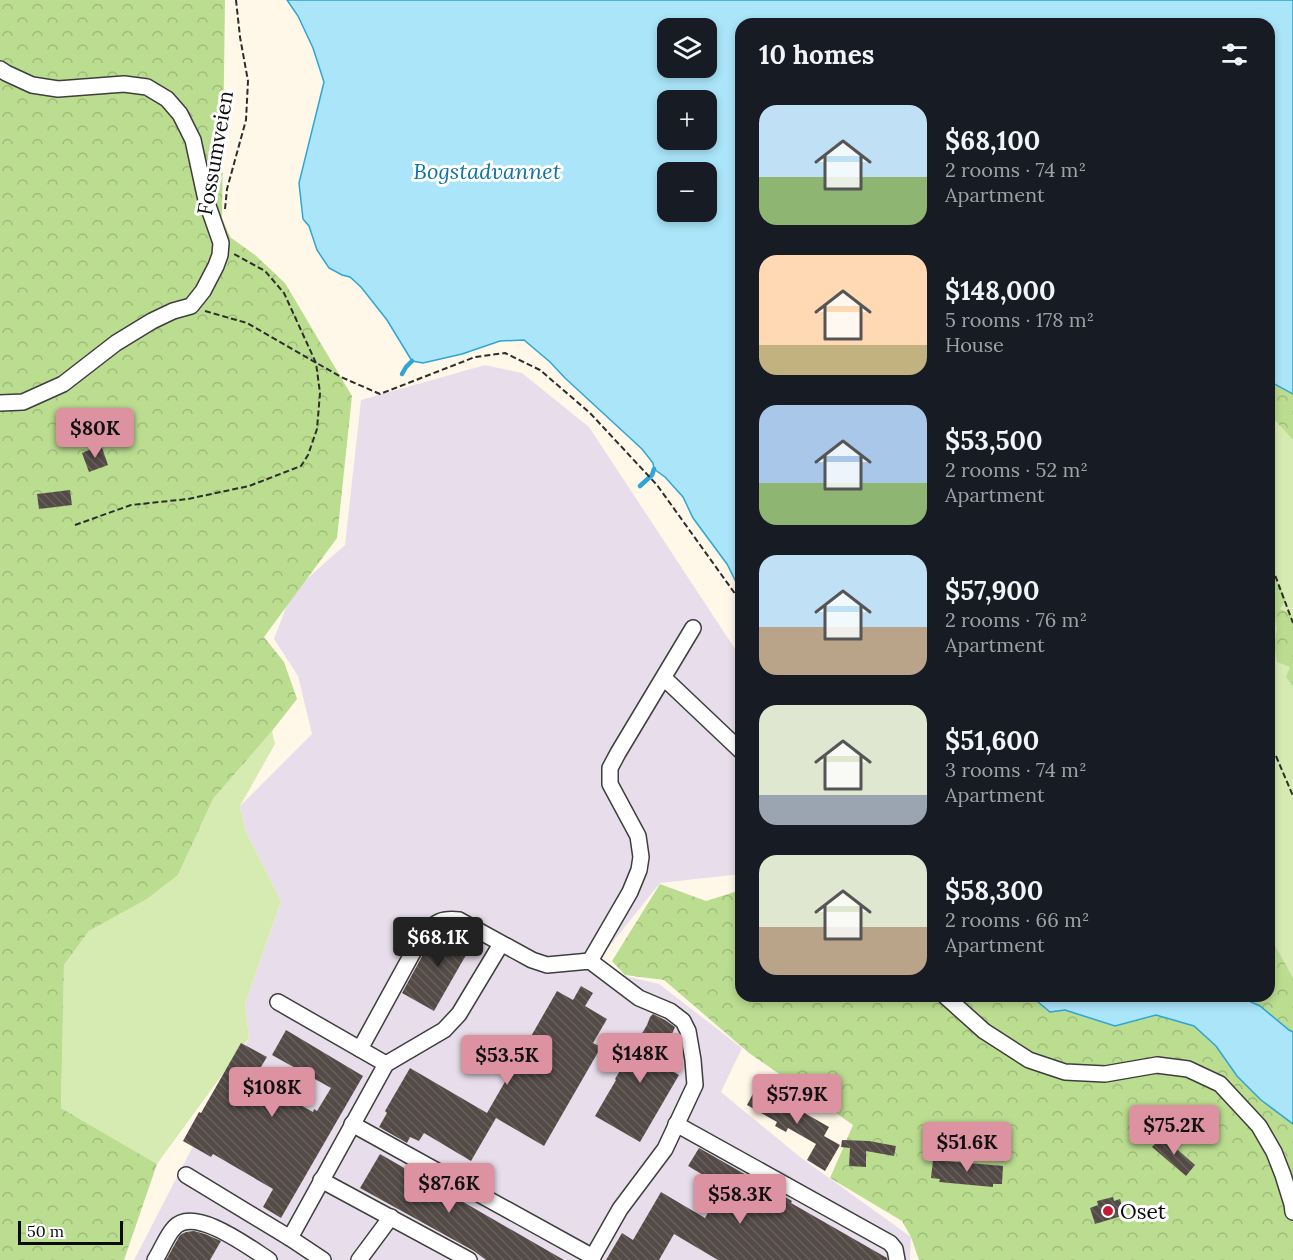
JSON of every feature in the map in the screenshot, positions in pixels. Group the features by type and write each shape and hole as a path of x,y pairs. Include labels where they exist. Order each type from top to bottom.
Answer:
{"street":[{"name":"Fossumveien","path":"0,69 32,85 58,88 124,84 147,87 167,99 180,114 193,140 206,200 222,243 216,266 203,291 191,306"},
{"path":"0,403 23,402 63,384 116,343 152,321 191,306"},
{"path":"590,961 630,892 642,857 638,836 610,784 610,768 693,628"},
{"path":"664,678 735,745"},
{"path":"352,1124 592,1258 620,1209 665,1149 695,1084 688,1031 683,1021 670,1011 639,998 590,961 547,965 532,960 459,920 447,919 435,923 423,934 360,1049"},
{"path":"290,1238 386,1064 444,1030 452,1022 501,944"},
{"path":"278,1002 386,1064"},
{"path":"952,1002 984,1031 1029,1060 1065,1072 1105,1074 1157,1065 1188,1069 1220,1084 1259,1126 1274,1152 1293,1212"},
{"path":"676,1124 890,1243 895,1249 897,1260"},
{"path":"186,1175 323,1260"},
{"path":"321,1180 470,1260"},
{"path":"359,1260 391,1217"},
{"path":"155,1260 174,1227 187,1220 218,1228 269,1260"}],"path":[{"name":"Fossumveien","path":"225,211 227,189 246,120 249,81 240,37 236,0"},
{"path":"75,525 131,506 188,499 249,486 301,466 308,455 317,429 320,393 316,363 284,293 265,271 233,254 222,243"},
{"path":"191,306 247,323 341,377 380,394 475,357 505,353 540,369 590,413 657,485 735,594"},
{"path":"1275,575 1293,623"},
{"path":"1276,756 1293,796"}],"shaded area":[{"path":"485,365 522,373 589,427 735,649 735,875 660,883 592,968 659,984 742,1048 721,1092 800,1157 911,1237 910,1260 134,1260 249,1038 245,1004 281,901 246,832 240,806 312,734 298,676 274,639 292,592 345,545 361,400"}],"green space":[{"path":"0,0 225,0 222,218 230,237 255,255 285,283 352,396 337,538 264,637 284,662 297,699 213,799 178,875 147,899 89,931 64,965 61,1108 157,1164 124,1260 0,1260"},
{"path":"1275,384 1293,394 1293,440 1275,420"},
{"path":"1275,420 1293,440 1293,978 1275,945"},
{"path":"1275,579 1286,599 1280,609 1293,617 1293,687 1286,677 1290,667 1277,662 1275,639 1277,629"},
{"path":"272,731 275,744 240,806 246,832 281,901 245,1004 249,1038 157,1164 61,1108 64,965 89,931 147,899 178,875 213,799"},
{"path":"660,884 706,901 735,892 735,1002 1038,1002 1050,1012 1065,1010 1115,1026 1156,1015 1194,1026 1216,1046 1237,1076 1261,1100 1293,1124 1293,1260 919,1260 911,1237 902,1221 830,1178 853,1125 749,1053 664,980 625,975 612,961"},
{"path":"1275,945 1293,978 1293,1032 1260,1006 1251,1002 1275,1002"}],"water":[{"name":"Bogstadvannet","path":"287,0 1293,0 1293,394 1275,384 1275,18 735,18 735,580 727,564 693,518 683,497 665,477 654,469 653,463 642,449 524,340 500,341 462,354 423,363 412,361 387,320 361,287 350,277 329,268 317,250 309,226 303,219 299,183 324,82 313,48 298,16"},
{"path":"1038,1002 1251,1002 1260,1006 1293,1032 1293,1124 1261,1100 1237,1076 1216,1046 1194,1026 1156,1015 1115,1026 1065,1010 1050,1012"}],"building":[{"path":"101,445 108,465 89,472 82,453"},
{"path":"70,490 72,505 39,509 37,494"},
{"path":"449,929 474,941 434,1011 402,993 431,940"},
{"path":"581,986 593,993 585,1006 607,1019 593,1043 601,1047 544,1146 496,1118 471,1161 424,1133 419,1141 410,1137 407,1143 379,1127 387,1113 385,1111 410,1068 487,1113 557,991 573,1000"},
{"path":"653,1014 675,1027 672,1034 660,1043 665,1046 656,1062 679,1075 640,1142 595,1116"},
{"path":"286,1030 363,1076 281,1218 263,1207 273,1189 213,1154 211,1157 183,1141 241,1043 267,1057 256,1075 265,1080 263,1084 313,1112 314,1109 317,1111 331,1088 272,1055"},
{"path":"757,1086 829,1127 824,1136 840,1145 825,1171 807,1160 816,1144 788,1128 786,1132 775,1126 777,1122 747,1105"},
{"path":"1162,1136 1195,1165 1186,1176 1152,1147"},
{"path":"842,1140 869,1141 896,1146 894,1156 866,1151 866,1167 849,1166 850,1148 841,1147"},
{"path":"699,1148 792,1201 791,1203 887,1260 718,1260 674,1234 659,1260 606,1260 622,1233 633,1240 661,1192 705,1218 718,1195 705,1188 710,1179 688,1166"},
{"path":"380,1154 564,1260 486,1260 474,1251 360,1188"},
{"path":"933,1160 1003,1166 1002,1184 993,1184 993,1187 939,1182 940,1179 931,1178"},
{"name":"Oset","path":"1113,1197 1114,1201 1120,1199 1125,1215 1095,1224 1090,1208 1098,1205 1097,1201"},
{"path":"194,1231 221,1241 210,1260 166,1260 180,1235"}],"waterway":[{"path":"402,374 412,361"},
{"path":"640,486 652,475 654,469"}],"place":[{"name":"Oset","path":"1108,1211"}]}
